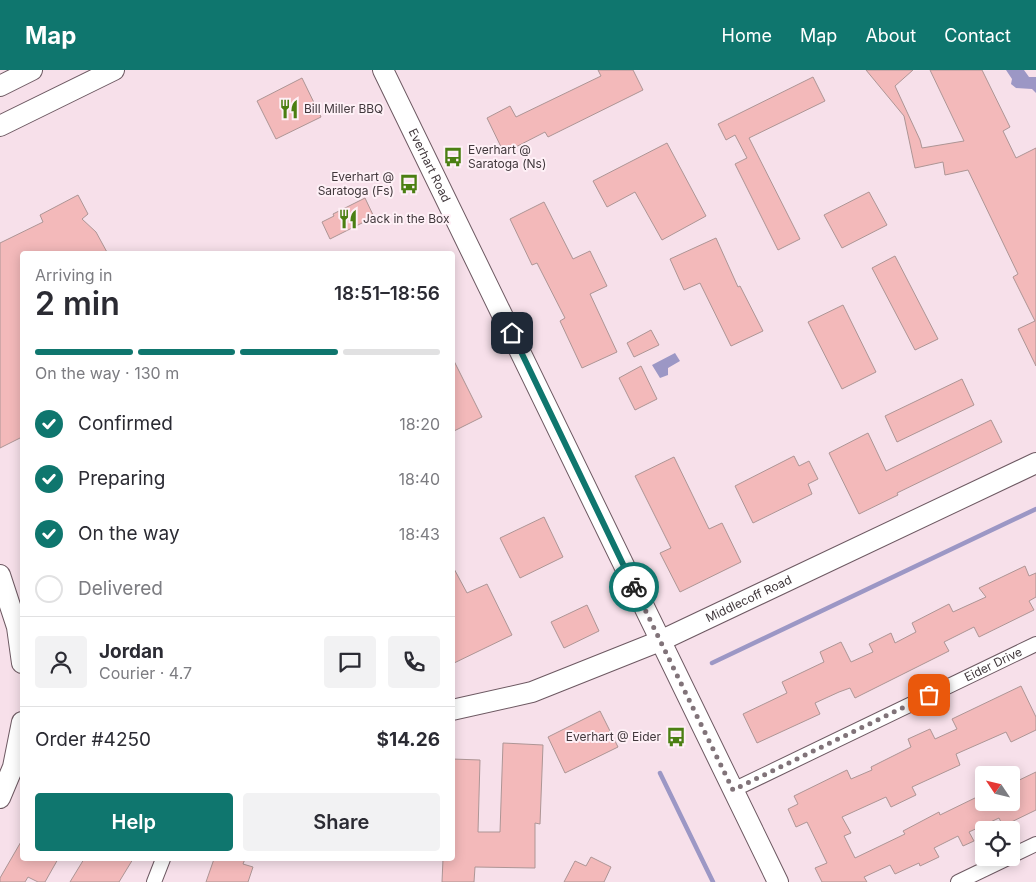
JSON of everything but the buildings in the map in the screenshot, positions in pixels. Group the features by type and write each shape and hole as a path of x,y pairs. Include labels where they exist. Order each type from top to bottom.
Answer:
{"main road":[{"path":"0,86 32,70"},
{"path":"0,126 114,70"},
{"name":"Everhart Road","path":"384,73 459,223 778,882"},
{"name":"Middlecoff Road","path":"455,709 532,692 660,641 1036,463"},
{"path":"0,575 17,627 20,649"},
{"path":"0,798 13,767 20,732"}],"street":[{"name":"Eider Drive","path":"733,790 1036,644"},
{"path":"1020,852 1036,844"},
{"path":"154,882 162,861"},
{"path":"958,882 991,866"}],"shaded area":[{"path":"1006,70 1024,70 1029,77 1036,77 1036,93 1032,89 1016,88 1011,84 1012,79"},
{"path":"675,353 680,361 668,368 668,375 660,378 652,365"}],"waterway":[{"path":"712,663 1036,509"},
{"path":"660,773 713,882"}],"way so far":[{"path":"634,587 733,790 929,695"}],"place":[{"name":"Bill Miller BBQ","path":"289,109"},
{"name":"Everhart @ Saratoga (Ns)","path":"453,157"},
{"name":"Everhart @ Saratoga (Fs)","path":"409,184"},
{"name":"Jack in the Box","path":"348,219"},
{"name":"Everhart @ Eider","path":"676,737"}],"route":[{"path":"512,333 634,587"}]}
